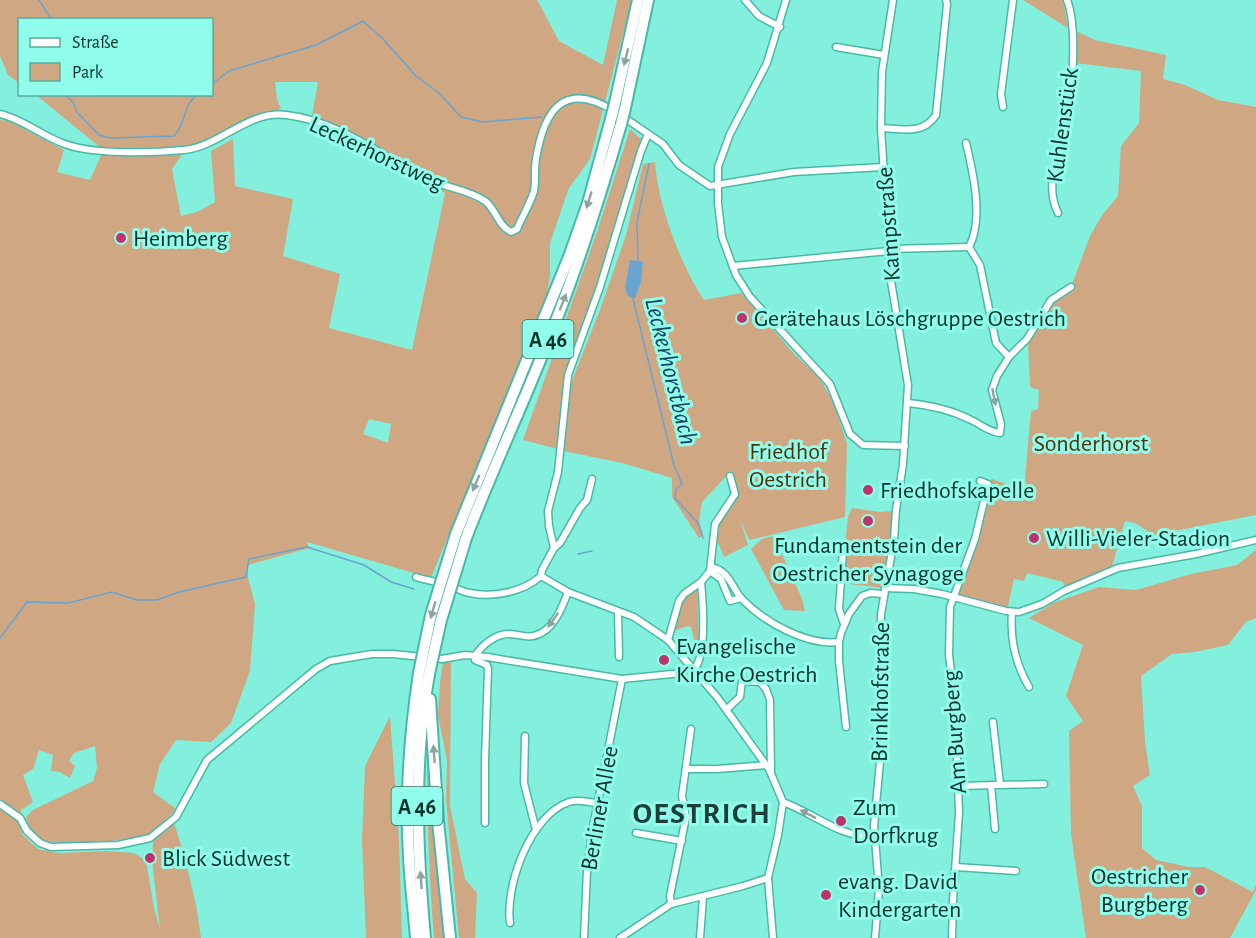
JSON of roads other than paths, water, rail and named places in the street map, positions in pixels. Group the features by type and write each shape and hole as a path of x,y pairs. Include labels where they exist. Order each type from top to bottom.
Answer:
{"highway":[{"name":"A 46","path":"461,536 491,472 564,299 595,213 620,105 638,0"},
{"name":"A 46","path":"620,105 631,85 648,0"},
{"path":"631,85 642,59"},
{"name":"A 46","path":"425,938 417,805 424,673 431,615 588,203 604,144 616,122"},
{"path":"591,169 604,144"},
{"path":"545,320 557,265"},
{"name":"A 46","path":"416,938 409,866 407,807 411,728 424,673"},
{"path":"424,673 450,938"}],"street":[{"path":"745,0 759,16 780,27"},
{"path":"786,0 780,27 759,81 730,134 722,155 717,184 719,223 727,252 750,297 830,384 849,434 855,441 871,446 904,446"},
{"name":"Kampstraße","path":"892,0 884,55 881,128 892,288 907,367 908,403 904,446"},
{"path":"881,128 921,129 936,115 946,0"},
{"path":"1003,107 1001,94 1013,0"},
{"name":"Kuhlenstück","path":"1058,213 1053,203 1052,175 1065,132 1074,36 1067,0"},
{"path":"836,47 884,55"},
{"name":"Leckerhorstweg","path":"0,114 66,144 107,151 185,150 218,139 267,115 285,114 310,119 347,134 432,181 485,201 505,228 511,232 517,229 531,200 538,147 548,117 557,105 570,99 597,100 663,144 685,170 710,186 717,184"},
{"path":"554,548 548,511 558,472 568,375 600,287 648,134"},
{"path":"966,143 975,191 977,218 976,231 969,247"},
{"path":"717,184 794,172 883,167"},
{"path":"733,266 889,250 969,247"},
{"path":"969,247 980,265 996,343 1009,357"},
{"path":"908,403 968,418 991,431 1000,432 992,390 1002,366 1027,339 1051,300 1071,287"},
{"name":"Brinkhofstraße","path":"875,938 879,878 874,837 880,762 881,614 894,540 904,446"},
{"path":"668,640 679,601 684,594 701,582 711,567 715,524 735,494 730,476"},
{"path":"416,577 469,593 494,594 518,590 534,582 541,576 554,548 560,543 587,500 592,479"},
{"name":"Am Burgberg","path":"952,938 959,813 955,705 949,655 950,607 975,539 986,496 988,484 980,481"},
{"path":"846,727 839,642 844,624 862,596 914,588 1012,612 1033,608 1064,591 1118,568 1256,540"},
{"path":"843,550 839,609 844,624"},
{"path":"711,567 725,573 741,598 763,618 793,633 820,642 839,642"},
{"path":"711,567 721,579 730,601 741,598"},
{"path":"541,576 568,592 634,617 668,640 727,709 766,765 783,802 779,833 768,878 773,938"},
{"path":"0,804 20,818 27,831 40,843 51,847 118,845 150,838 176,817 207,760 316,669 330,661 372,654 442,659 465,655 622,679 681,673 692,668 700,660 703,648 701,582"},
{"path":"475,656 480,648 499,636 513,634 526,638 542,632 554,620 568,592"},
{"path":"618,612 619,657"},
{"path":"1012,612 1015,653 1019,669 1029,687"},
{"path":"475,656 475,660 487,666 488,669 485,823"},
{"name":"Berliner Allee","path":"584,938 589,853 622,679"},
{"path":"727,709 740,697 742,681 754,680 763,684 770,700 771,773"},
{"path":"993,722 1000,784"},
{"path":"671,904 670,896 686,817 682,796 691,729"},
{"path":"525,736 524,783 536,830"},
{"path":"686,769 717,770 766,765"},
{"path":"957,786 1044,784"},
{"path":"991,785 995,829"},
{"path":"510,923 508,909 514,879 521,858 536,830 563,804 575,801 597,803"},
{"path":"783,802 841,831 856,836 874,837"},
{"path":"636,833 682,841"},
{"path":"956,867 1016,871"},
{"path":"620,938 671,904 768,878"},
{"path":"700,938 703,897"}],"water":[{"path":"630,260 643,262 641,282 635,298 628,296 625,288"}],"waterway":[{"name":"Leckerhorstbach","path":"39,0 51,18"},
{"name":"Leckerhorstbach","path":"213,83 229,71 316,45 363,21 382,38 416,76 439,93 461,117 482,122 542,117"},
{"name":"Leckerhorstbach","path":"66,96 74,103 76,111 99,135 111,138 174,136 189,104 196,96"},
{"name":"Leckerhorstbach","path":"638,261 637,222 649,164"},
{"name":"Leckerhorstbach","path":"632,295 674,465 682,484 676,489 675,498 698,523 703,538"},
{"path":"0,638 27,602 68,603 112,592 137,600 157,600 179,592 246,577 249,559 307,547 364,565 391,582 414,589"},
{"path":"578,554 592,551"}],"place":[{"name":"Heimberg","path":"121,238"},
{"name":"Gerätehaus Löschgruppe Oestrich","path":"742,318"},
{"name":"Friedhofskapelle","path":"868,490"},
{"name":"Fundamentstein der Oestricher Synagoge","path":"868,521"},
{"name":"Willi-Vieler-Stadion","path":"1034,538"},
{"name":"Evangelische Kirche Oestrich","path":"664,660"},
{"name":"Zum Dorfkrug","path":"841,821"},
{"name":"Blick Südwest","path":"150,858"},
{"name":"Oestricher Burgberg","path":"1200,890"},
{"name":"evang. David Kindergarten","path":"826,895"}],"district":[{"name":"OESTRICH","path":"702,813"}],"park label":[{"name":"Sonderhorst","path":"1091,443"},
{"name":"Friedhof Oestrich","path":"788,465"}]}
